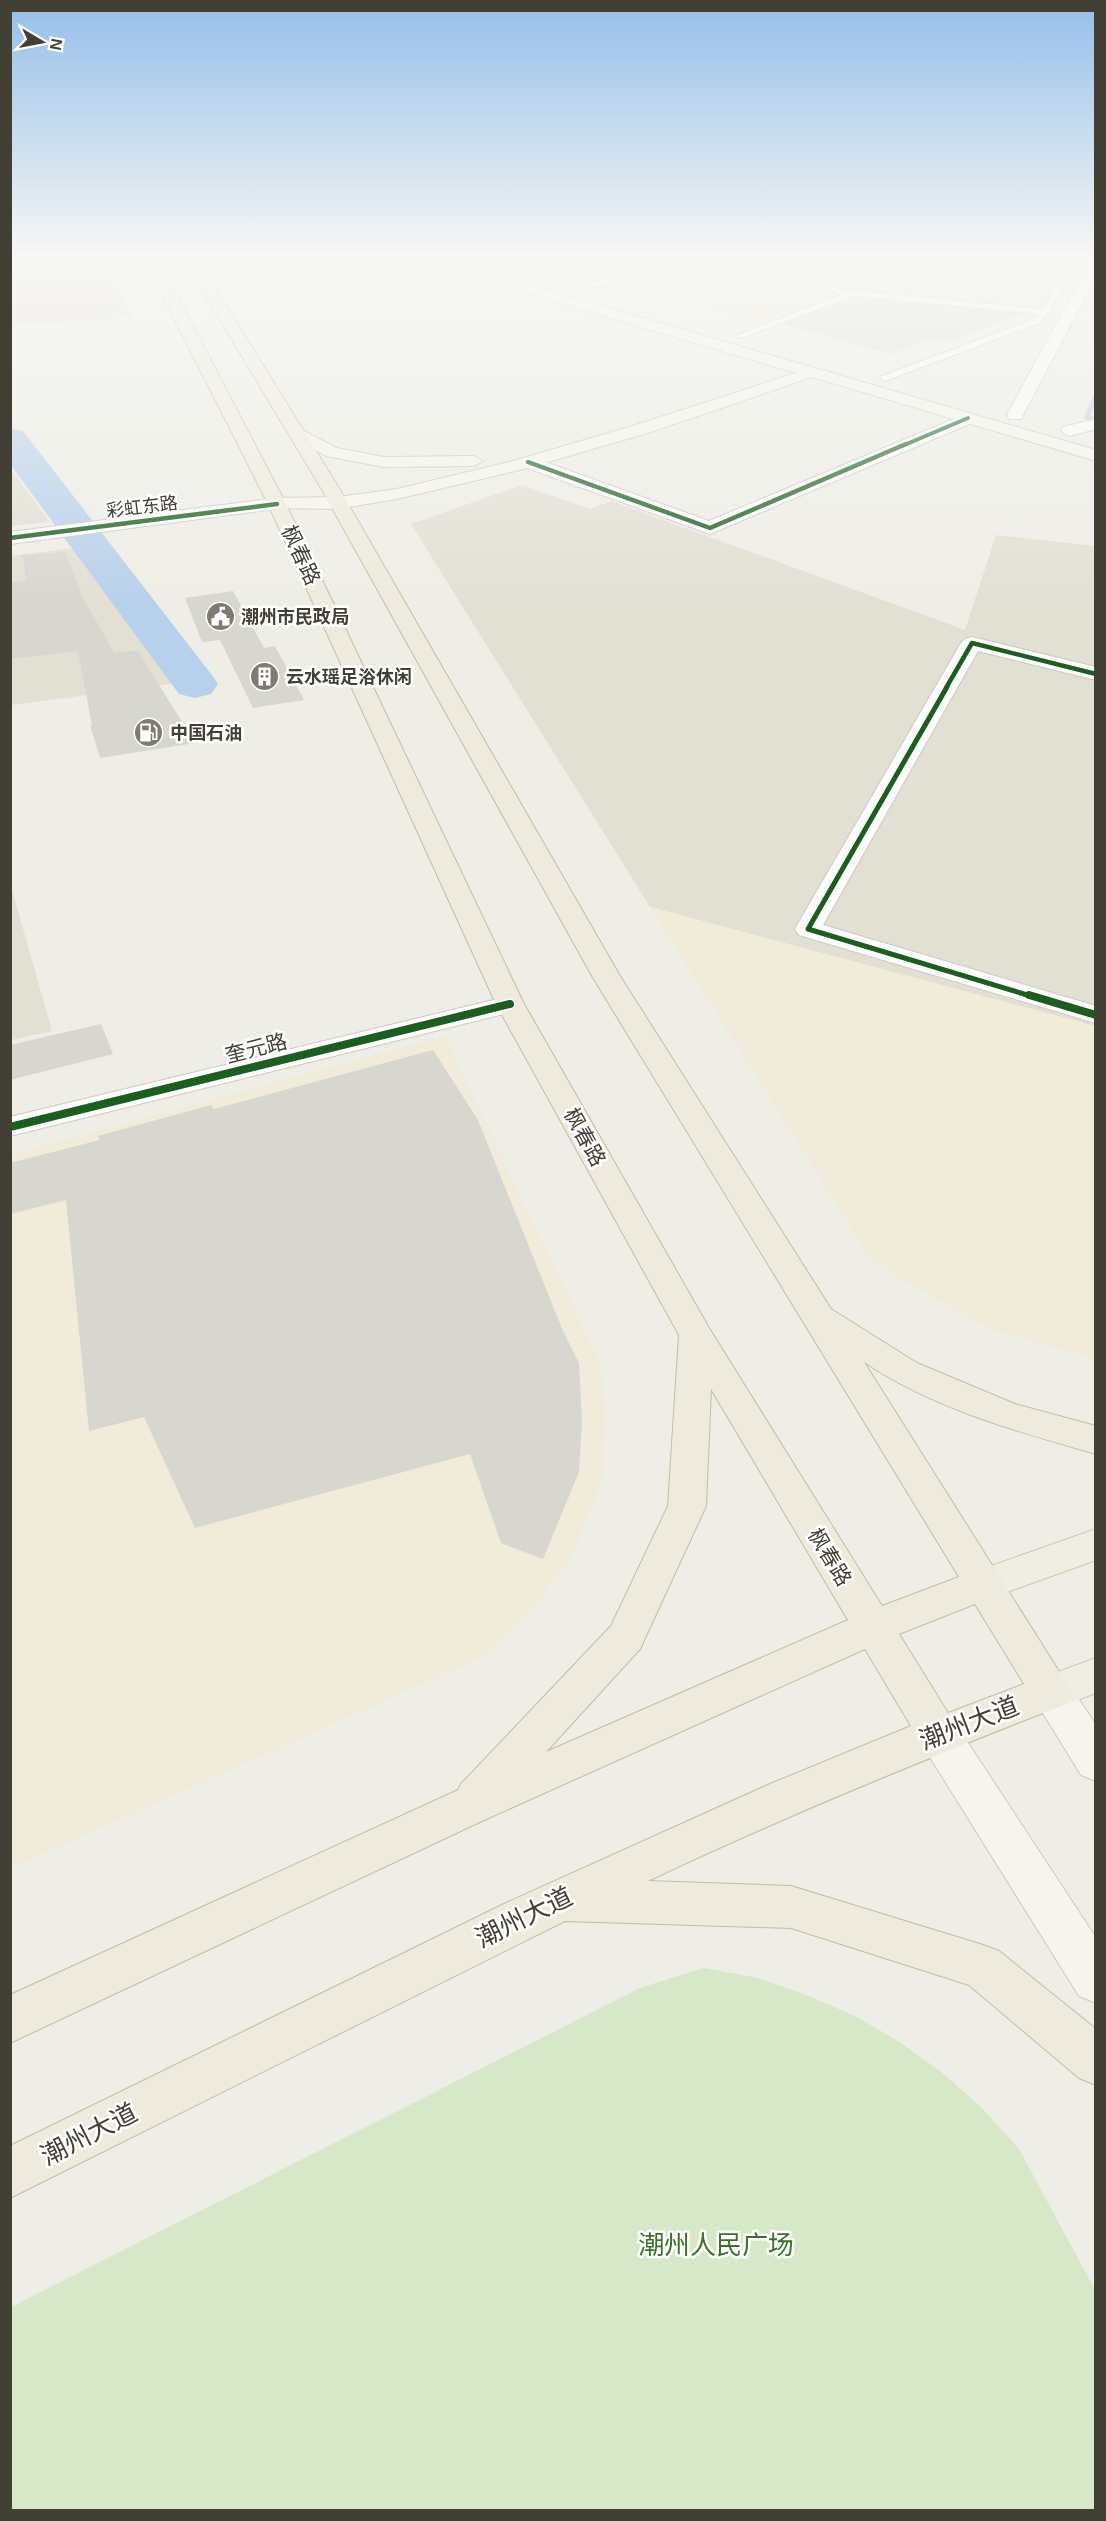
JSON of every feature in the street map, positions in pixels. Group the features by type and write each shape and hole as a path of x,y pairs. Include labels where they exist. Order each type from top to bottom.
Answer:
{"highway":[{"name":"枫春路","path":"209,373 277,504 510,1004 696,1335 938,1733"},
{"path":"260,373 334,495 606,976 1051,1692"},
{"path":"816,1313 905,1372 1005,1414 1095,1440"},
{"path":"467,1807 626,1637 687,1506 696,1335"},
{"path":"10,2020 467,1807 873,1627 985,1584"},
{"name":"潮州大道","path":"10,2173 558,1900 938,1733 1051,1692"},
{"path":"558,1900 791,1907 983,1967 1095,2061"}],"main road":[{"path":"277,504 334,495 485,461 620,422 759,373"},
{"path":"334,495 398,494 528,462 645,428 811,373"},
{"path":"815,373 1095,456"},
{"path":"866,373 1020,417"},
{"path":"296,432 332,452 384,462 485,461"},
{"path":"985,1584 1095,1544"},
{"path":"1095,1675 1051,1692 1095,1762"},
{"name":"枫春路","path":"938,1733 1095,1980"}],"street":[{"path":"1020,417 1042,373"},
{"path":"528,462 710,528 968,418"},
{"path":"1064,430 1095,429"},
{"name":"彩虹东路","path":"10,538 277,504"},
{"path":"1095,674 972,644 808,929 1095,1015"},
{"name":"奎元路","path":"10,1127 510,1004"}],"lane":[{"path":"885,378 899,373"}],"shaded area":[{"path":"11,469 50,522 11,526"},
{"path":"522,485 590,509 611,501 965,630 996,535 1095,546 1095,1026 650,907 411,524"},
{"path":"74,548 177,683 11,705 10,556"},
{"path":"10,883 52,1031 11,1040 10,1040"},
{"path":"650,907 1095,1026 1095,1359 988,1328 907,1282 869,1256"},
{"path":"445,1036 600,1363 606,1414 603,1477 569,1564 491,1653 11,1868 11,1155"}],"green space":[{"name":"潮州人民广场","path":"703,1968 754,1977 804,1994 853,2015 898,2041 940,2071 981,2107 1019,2149 1095,2290 1095,2510 11,2510 11,2307 640,1988"}],"building":[{"path":"65,552 82,596 114,653 138,651 195,743 100,758 90,725 92,725 78,651 10,659 10,583 27,580 22,555"},
{"path":"233,591 264,648 275,646 304,700 253,708 220,640 202,642 185,598"},
{"path":"101,1024 113,1054 10,1080 10,1045"},
{"path":"433,1050 478,1120 563,1331 579,1363 582,1421 579,1472 543,1559 501,1543 470,1454 195,1528 144,1417 89,1431 66,1200 10,1214 10,1163 100,1140 98,1136 211,1105 214,1109"}],"waterway":[{"path":"1096,396 1087,417 1096,420"},
{"path":"10,439 195,684"}],"cycle path":[{"path":"528,462 710,528 968,418"},
{"path":"10,538 277,504"},
{"path":"1096,674 972,643 808,929 1096,1015"},
{"path":"10,1127 510,1004"}],"place":[{"name":"潮州市民政局","path":"220,617"},
{"name":"云水瑶足浴休闲","path":"265,677"},
{"name":"中国石油","path":"149,733"}]}
